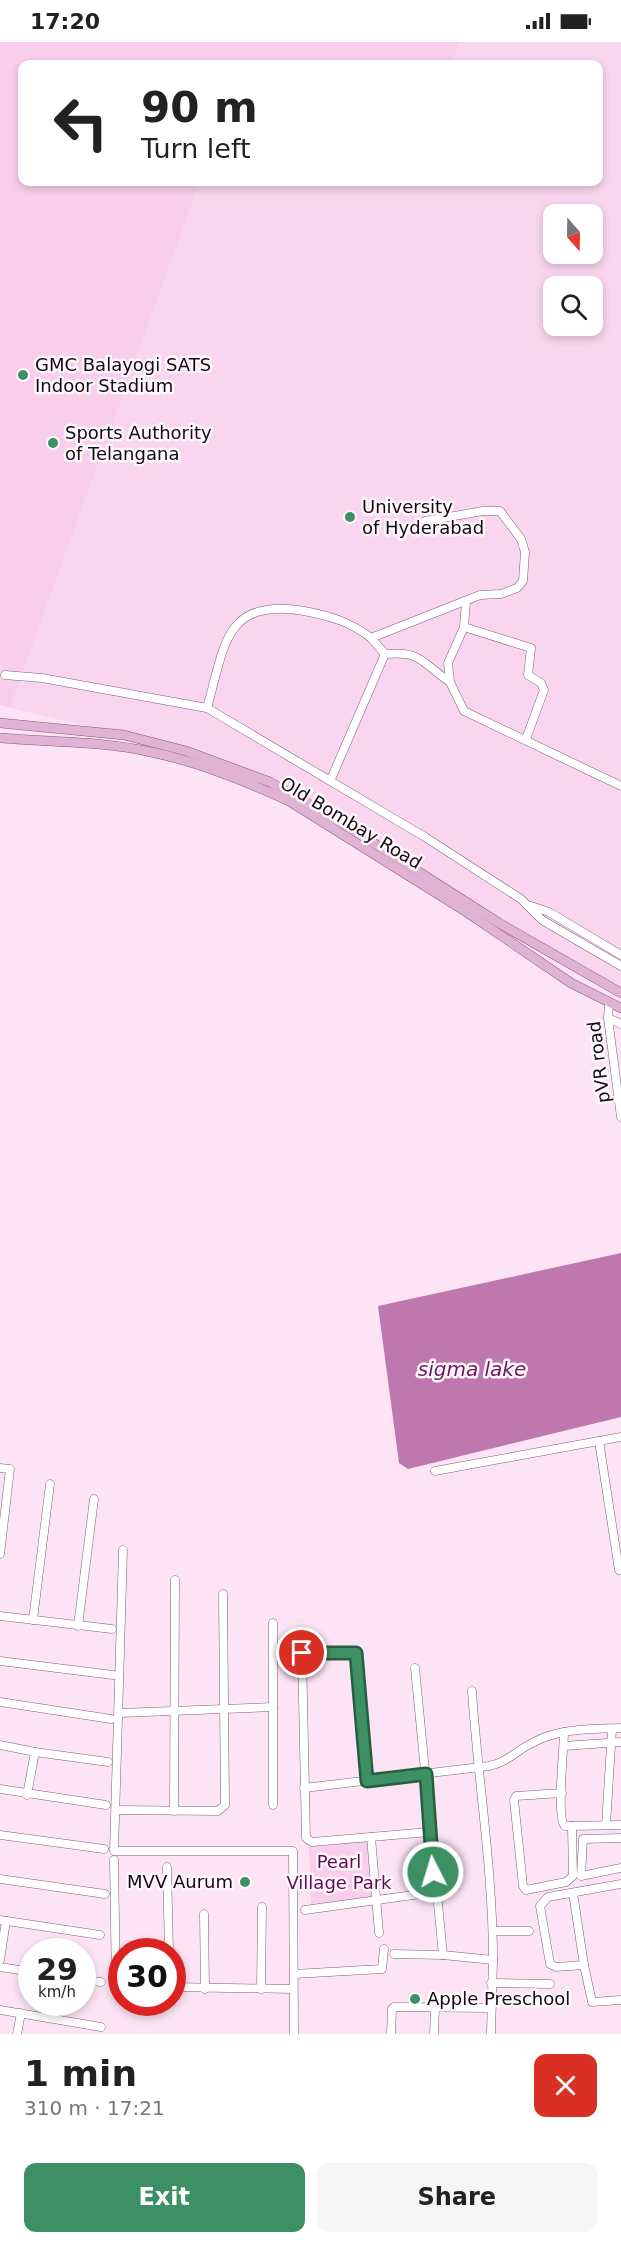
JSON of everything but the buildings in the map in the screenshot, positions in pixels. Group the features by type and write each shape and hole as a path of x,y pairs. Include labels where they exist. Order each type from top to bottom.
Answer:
{"main road":[{"name":"Old Bombay Road","path":"0,723 124,735 186,752 270,782 342,823 499,923 621,993"},
{"name":"Old Bombay Road","path":"0,738 150,751 266,791 337,831 465,911 571,983 621,1008"}],"street":[{"path":"371,638 466,601 517,588 523,581 526,565 521,539 500,511 425,521"},
{"path":"466,601 464,627 448,663 450,682 464,711 621,786"},
{"path":"207,708 226,644 238,623 254,611 278,607 332,616 358,627 385,654"},
{"path":"464,627 531,648 528,675 541,683 544,690 526,739"},
{"path":"385,654 407,652 420,657 428,667 450,682"},
{"path":"330,779 385,654"},
{"path":"5,675 42,678 207,708 330,779 530,906 549,912 621,956"},
{"path":"530,906 542,920 621,966"},
{"name":"pVR road","path":"609,1003 608,1018 621,1117"},
{"path":"608,1018 621,1024"},
{"path":"435,1471 621,1437"},
{"path":"599,1441 619,1570"},
{"path":"0,1468 10,1469 3,1506 0,1554"},
{"path":"33,1620 50,1484"},
{"path":"78,1626 94,1499"},
{"path":"123,1550 120,1713 114,1851 292,1851 294,2034"},
{"path":"174,1811 175,1580"},
{"path":"116,1810 218,1811 225,1804 223,1594"},
{"path":"0,1616 112,1629"},
{"path":"273,1623 273,1805"},
{"path":"367,1781 356,1653 302,1653 304,1788 308,1841 429,1832"},
{"path":"0,1661 113,1675"},
{"path":"415,1668 426,1774 429,1832 443,1955"},
{"path":"472,1691 493,1931 491,2034"},
{"path":"0,1702 111,1719"},
{"path":"120,1713 273,1707"},
{"path":"304,1788 499,1764 535,1741 564,1732 617,1728 612,1742 606,1825"},
{"path":"564,1732 561,1823 573,1826 621,1825"},
{"path":"564,1746 621,1742"},
{"path":"0,1745 108,1762"},
{"path":"27,1795 35,1752"},
{"path":"0,1789 27,1795 106,1805"},
{"path":"562,1792 516,1796 514,1800 524,1889 570,1880 573,1876 573,1826"},
{"path":"0,1836 104,1849"},
{"path":"371,1837 379,1933"},
{"path":"621,1838 584,1839 581,1876 621,1868"},
{"path":"114,1860 115,1938"},
{"path":"167,1867 169,1938"},
{"path":"0,1878 105,1894"},
{"path":"584,1965 560,1967 550,1964 540,1906 548,1897 621,1884"},
{"path":"305,1910 435,1892"},
{"path":"573,1893 592,2002 621,2000"},
{"path":"261,1989 262,1907"},
{"path":"204,1914 205,1989"},
{"path":"0,1960 3,1920 100,1935"},
{"path":"493,1931 529,1931"},
{"path":"294,1974 382,1969 384,1949"},
{"path":"394,1954 443,1955 493,1960"},
{"path":"0,1967 18,1970"},
{"path":"96,1982 101,1983"},
{"path":"491,1983 550,1984"},
{"path":"186,1988 293,1989"},
{"path":"391,2034 394,2007 490,2008"},
{"path":"434,2034 435,2008"},
{"path":"0,2010 18,2013"},
{"path":"17,2034 20,2016"},
{"path":"38,2016 101,2027"}],"shaded area":[{"name":"University of Hyderabad","path":"459,42 621,42 621,986 595,974 294,794 245,772 124,735 10,708 199,186 603,186 603,60 453,60"}],"green space":[{"name":"Sports Authority of Telangana","path":"0,42 459,42 453,60 18,60 18,186 199,186 10,708 0,705"},
{"name":"Pearl Village Park","path":"368,1841 372,1899 311,1905 309,1846"}],"water":[{"name":"sigma lake","path":"621,1253 621,1417 408,1469 399,1463 378,1306"}],"place":[{"name":"GMC Balayogi SATS Indoor Stadium","path":"23,375"},
{"name":"Sports Authority of Telangana","path":"53,443"},
{"name":"University of Hyderabad","path":"350,517"},
{"name":"MVV Aurum","path":"245,1882"},
{"name":"Apple Preschool","path":"415,1999"}],"route":[{"path":"302,1653 356,1653 367,1781 426,1774 433,1872"}]}
